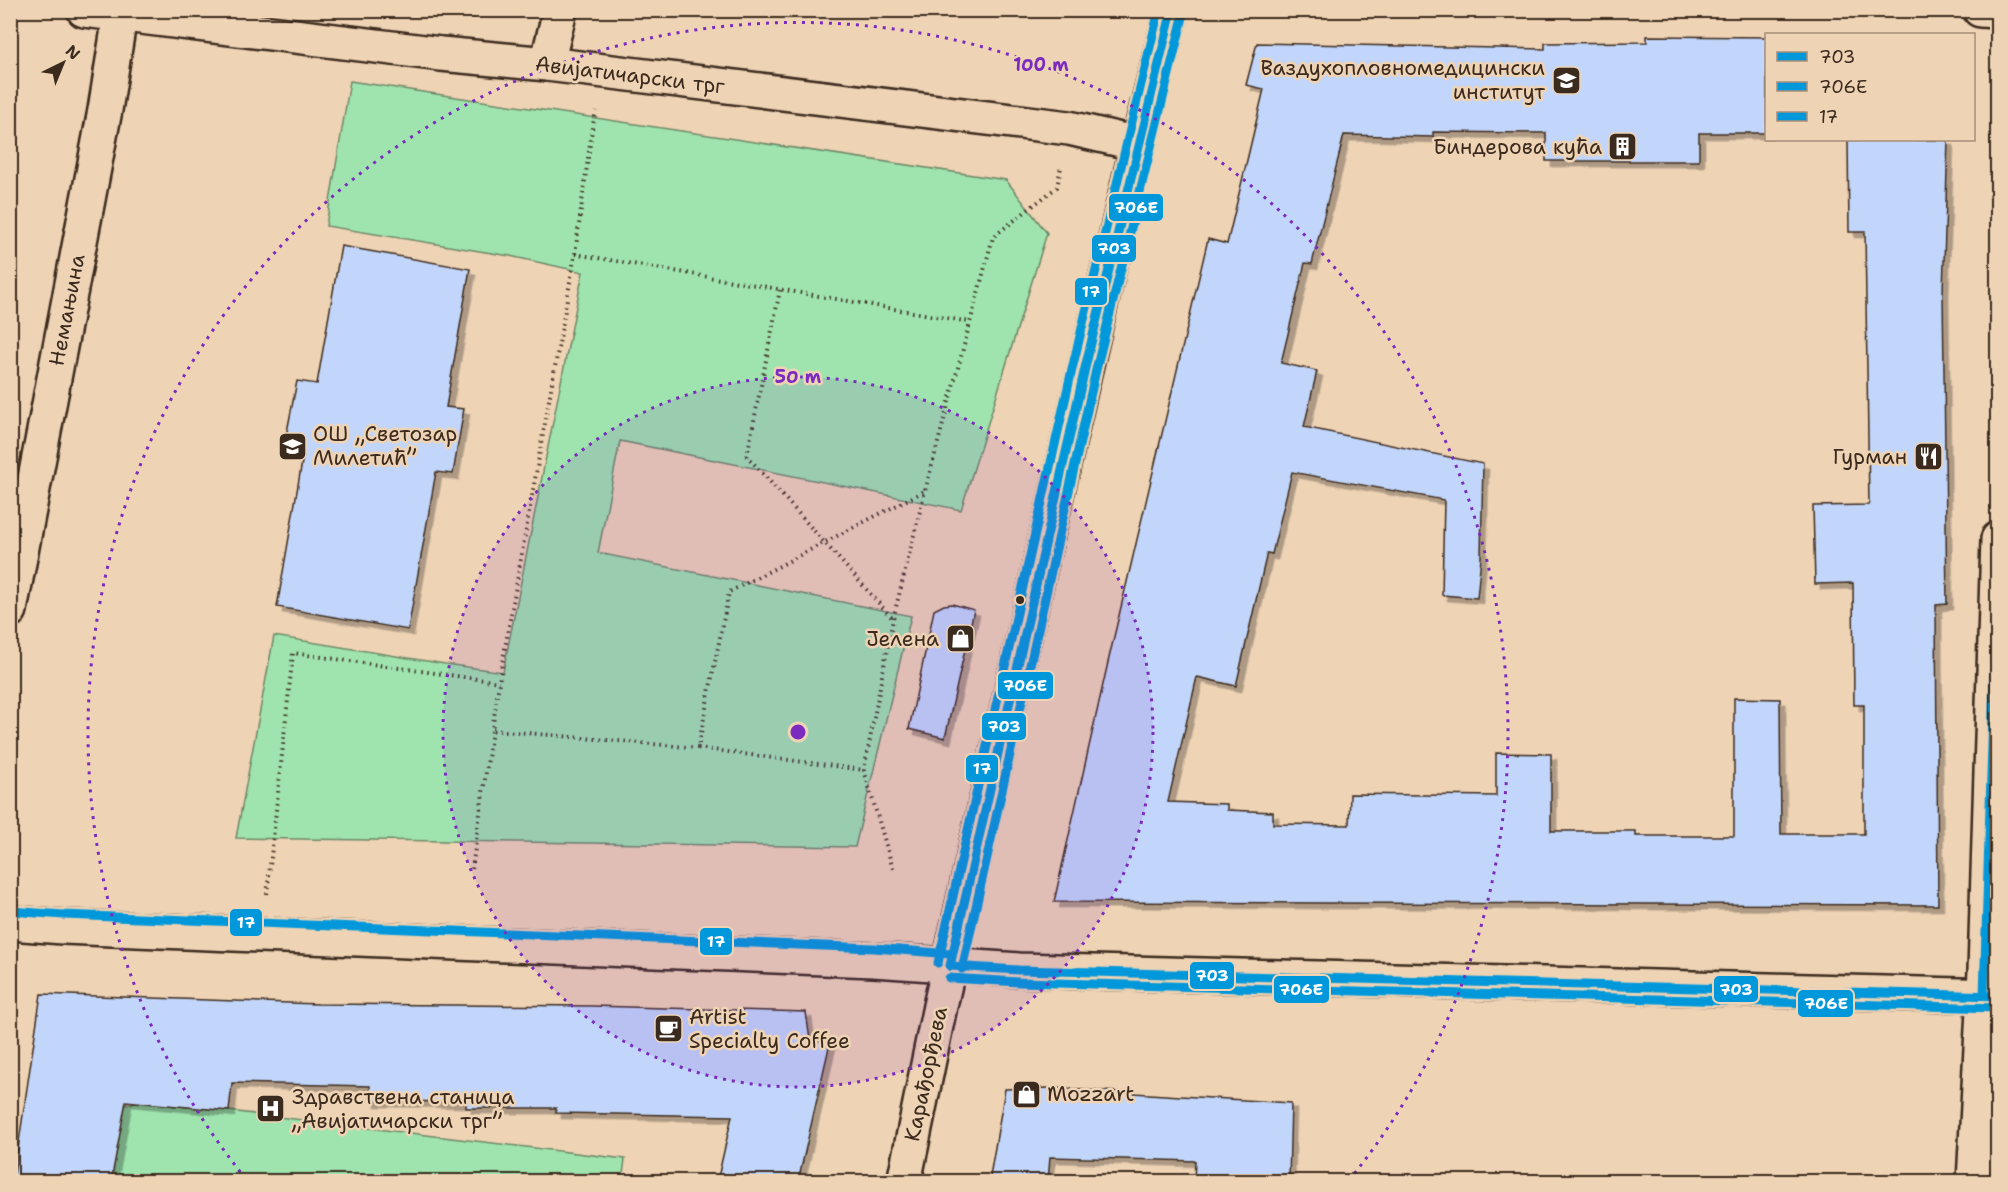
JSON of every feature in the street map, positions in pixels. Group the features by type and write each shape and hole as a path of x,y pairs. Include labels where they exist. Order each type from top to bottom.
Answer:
{"street":[{"name":"Авијатичарски трг","path":"84,10 1069,128 1138,144"},
{"path":"547,64 561,10"},
{"name":"Карађорђева","path":"904,1182 940,1006 1078,398 1172,10"},
{"path":"1980,10 1998,11"},
{"name":"Немањина","path":"10,610 103,122 120,13"},
{"path":"1974,1182 1991,996 1998,539"},
{"path":"10,923 262,936 851,959 1031,971 1991,996"}],"path":[{"path":"472,869 499,682 575,255 592,129"},
{"path":"893,869 864,770 893,620 993,237 1057,187 1064,157"},
{"path":"575,255 970,322"},
{"path":"780,290 747,456 893,620"},
{"path":"698,748 729,592 925,491"},
{"path":"262,936 293,654 499,682"},
{"path":"493,730 698,748 864,770"}],"green space":[{"path":"350,81 1006,180 1047,233 961,510 620,441 598,553 911,616 855,847 236,838 274,636 503,672 583,272 510,256 326,226"},
{"path":"135,1102 229,1111 625,1159 622,1182 111,1182 121,1107"}],"building":[{"path":"1647,36 1765,37 1765,133 1699,133 1699,161 1546,161 1546,133 1433,132 1433,137 1344,135 1312,264 1305,263 1281,363 1317,371 1304,427 1483,464 1481,557 1477,598 1442,595 1444,500 1292,472 1272,554 1267,553 1236,686 1197,677 1168,802 1227,804 1227,810 1273,812 1273,824 1349,825 1350,794 1496,796 1496,753 1551,754 1551,831 1636,831 1636,836 1734,836 1734,698 1780,699 1781,834 1864,834 1864,705 1854,705 1853,583 1815,584 1813,506 1869,505 1865,232 1849,232 1848,141 1948,141 1943,292 1947,604 1936,605 1938,905 1054,902 1208,239 1227,244 1264,89 1246,85 1257,43 1545,49 1545,43 1647,42"},
{"path":"341,246 470,269 446,407 464,409 453,474 436,472 408,630 277,607 303,456 283,452 297,381 317,384"},
{"path":"952,604 974,610 945,738 909,729 934,610"},
{"path":"41,994 318,1004 592,1006 806,1012 810,1040 830,1043 798,1182 717,1182 732,1116 556,1113 556,1108 466,1108 466,1102 370,1101 370,1086 232,1083 229,1111 126,1101 111,1182 13,1182"},
{"path":"1054,1088 1291,1103 1289,1182 1194,1182 1195,1161 1050,1157 1048,1182 989,1182 1005,1089"}],"transit line":[{"name":"17","path":"938,963 1073,365 1159,10"},
{"name":"703","path":"950,966 1085,368 1172,10"},
{"name":"706E","path":"962,969 1096,370 1184,13"},
{"name":"703","path":"1984,995 1998,555"},
{"name":"17","path":"11,911 874,948 951,954"},
{"name":"706E","path":"1996,995 1998,946"},
{"name":"703","path":"950,966 1019,970 1998,996"},
{"name":"706E","path":"949,978 1019,982 1998,1008"}],"place":[{"name":"Ваздухопловномедицински институт","path":"1566,80"},
{"name":"Биндерова кућа","path":"1623,147"},
{"name":"ОШ „Светозар Милетић”","path":"292,446"},
{"name":"Гурман","path":"1928,457"},
{"name":"Јелена","path":"960,639"},
{"name":"Artist Specialty Coffee","path":"668,1029"},
{"name":"Mozzart","path":"1026,1094"},
{"name":"Здравствена станица „Авијатичарски трг”","path":"271,1109"}]}
